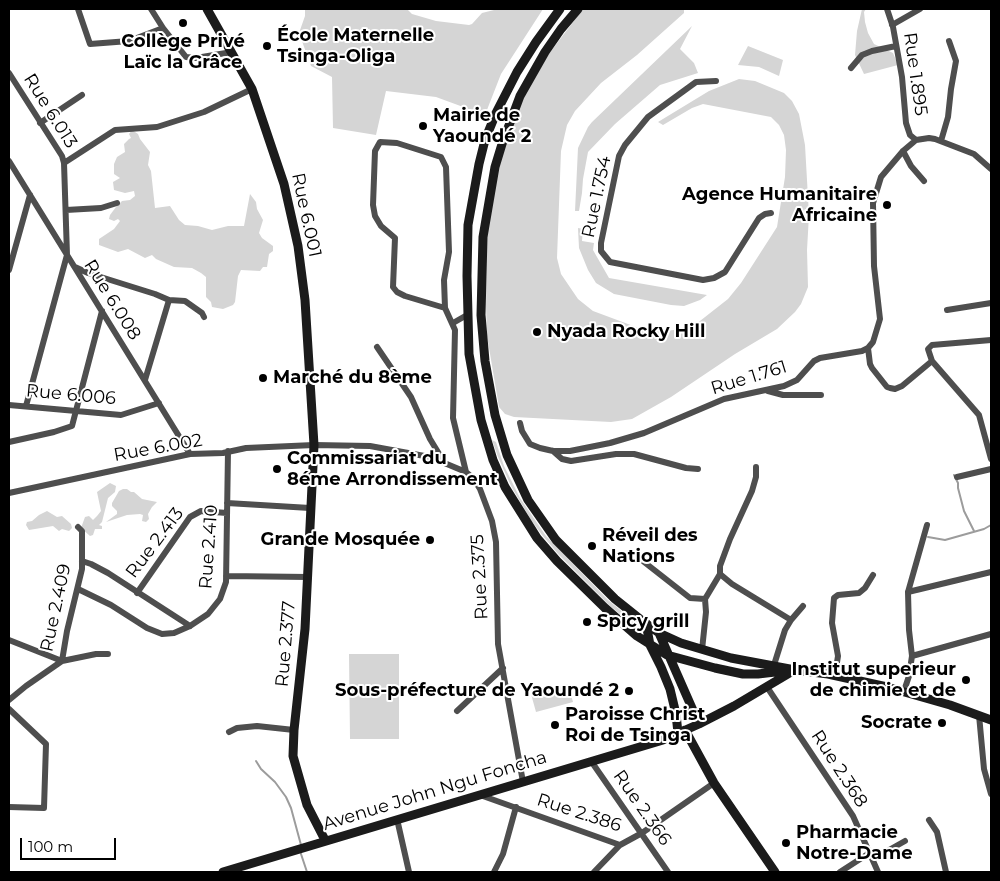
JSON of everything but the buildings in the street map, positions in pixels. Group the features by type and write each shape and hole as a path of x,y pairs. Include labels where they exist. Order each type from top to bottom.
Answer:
{"main road":[{"name":"Rue 6.001","path":"207,9 252,89 284,184 298,246 305,300 314,445"},
{"path":"560,9 517,72 496,113 485,140 474,184 468,224 467,315 469,354 481,420 493,460 505,487 537,538 557,561 637,636 667,655 742,674 795,670"},
{"path":"578,9 561,29 520,96 502,144 488,199 483,238 481,314 485,361 498,426 507,456 528,500 556,540 615,599 659,633 681,643 731,658 795,670 835,675 904,691 991,720"},
{"name":"Rue 2.377","path":"314,445 304,644 294,730 293,756 307,805 325,840"},
{"path":"646,623 650,645 662,667 670,689 681,732 775,872"},
{"path":"659,633 698,724"},
{"name":"Avenue John Ngu Foncha","path":"223,872 245,869 325,840 646,746 698,724 795,670"}],"street":[{"path":"78,9 90,44 130,41 163,28"},
{"path":"151,9 186,57 196,58 232,52"},
{"name":"Rue 1.895","path":"887,9 892,24 902,77 906,123 910,135 916,140"},
{"path":"892,24 920,9"},
{"path":"942,141 948,117 956,61 949,41"},
{"path":"851,68 862,55 896,46"},
{"name":"Rue 6.013","path":"9,73 62,156 64,163 67,255"},
{"name":"Rue 1.754","path":"716,82 696,82 648,117 625,145 619,156 601,242 601,251 610,262 703,280 714,278 725,272 760,218 765,214 771,213"},
{"path":"64,163 115,130 157,127 204,112 252,89"},
{"path":"40,123 82,95"},
{"path":"932,361 902,386 895,388 887,387 870,364 868,348 873,342 880,319 874,266 873,203 881,177 903,151 916,140 929,138 942,141 974,154 991,169"},
{"path":"445,308 405,296 397,292 393,287 395,238 381,226 375,216 373,205 375,151 380,142 397,143 441,157 446,167 449,252 444,280 445,308 455,330 453,418 466,472"},
{"path":"903,151 911,166 924,181"},
{"name":"Rue 6.008","path":"9,161 190,454"},
{"path":"9,270 30,195"},
{"path":"66,210 100,208 118,203"},
{"path":"26,406 67,255"},
{"path":"74,267 156,294 168,300 185,301 202,313 204,317"},
{"path":"145,380 168,300"},
{"path":"946,310 991,303"},
{"path":"9,442 68,429 74,422 75,411 102,311"},
{"path":"453,323 467,315"},
{"path":"991,340 932,345 928,349 932,361 980,415 991,459"},
{"path":"377,347 411,397 430,439 444,462"},
{"name":"Rue 1.761","path":"520,423 522,431 530,444 553,451 570,451 610,443 644,433 724,400 784,386 797,380 814,361 820,358 862,351 868,348"},
{"path":"766,390 783,395 821,395"},
{"name":"Rue 6.006","path":"9,405 121,414 159,403"},
{"name":"Rue 6.002","path":"9,493 190,454 246,448 314,445"},
{"name":"Rue 2.375","path":"314,445 370,446 430,457 466,472 473,478 480,489 492,520 496,542 498,644 523,782"},
{"name":"Rue 2.410","path":"78,589 111,605 146,628 162,634 174,633 190,626 208,614 220,600 226,576 228,451"},
{"path":"553,451 562,459 571,461 616,454 634,454 686,468 698,469"},
{"path":"702,650 706,612 705,599 720,574 720,566 730,539 752,491 756,477 756,468"},
{"path":"957,477 991,469"},
{"path":"227,503 310,508"},
{"name":"Rue 2.413","path":"137,593 190,516 201,511 227,513"},
{"path":"904,691 909,676 912,656 908,592 927,525"},
{"name":"Rue 2.409","path":"9,700 62,662 71,609 78,589 82,561 82,531 78,528"},
{"path":"639,558 690,598 705,599"},
{"path":"82,561 108,574 190,626"},
{"path":"908,592 991,572"},
{"path":"720,574 732,584 791,620"},
{"path":"835,675 838,656 832,622 834,598 838,595 859,593 865,588 873,575"},
{"path":"226,576 308,577"},
{"path":"774,665 791,620 803,606"},
{"path":"912,656 991,634"},
{"path":"9,640 62,662 96,654 108,654"},
{"path":"457,711 502,668"},
{"name":"Rue 2.368","path":"766,687 853,816 878,872"},
{"path":"9,709 46,744 44,808 9,807"},
{"path":"979,715 984,769 991,794"},
{"path":"229,732 237,728 257,726 294,730"},
{"name":"Rue 2.366","path":"591,761 668,872"},
{"name":"Rue 2.386","path":"478,794 620,845 642,833 714,783"},
{"path":"494,872 502,854 516,807"},
{"path":"397,819 409,872"},
{"path":"929,820 937,832 946,872"},
{"path":"840,872 872,855 905,841"},
{"path":"594,872 620,845"}],"shaded area":[{"path":"305,9 407,9 412,14 436,21 469,25 482,13 498,9 543,9 501,74 485,115 436,97 386,91 376,135 333,128 332,77 311,66 299,33 305,16"},
{"path":"583,9 684,9 684,13 637,55 601,83 575,111 567,125 561,151 557,258 561,274 578,299 593,311 636,327 665,331 691,328 728,299 741,283 777,227 785,177 786,150 784,135 779,125 771,117 703,104 692,108 663,125 658,122 709,91 739,79 755,81 784,93 792,101 799,114 805,145 809,215 807,250 808,287 801,304 777,329 735,354 671,397 632,419 611,422 514,417 505,414 499,407 487,336 487,237 492,195 505,141 521,102 548,55"},
{"path":"862,9 866,9 864,12 865,22 874,44 893,53 898,65 864,74 855,55 857,31"},
{"path":"692,26 680,49 694,63 698,73 660,85 615,124 588,152 579,211 575,211 578,148 588,127"},
{"path":"748,46 783,60 779,76 759,67 738,65"},
{"path":"132,130 138,134 150,152 148,165 151,171 155,208 170,206 179,220 185,225 212,230 228,226 244,226 250,194 256,202 257,209 263,220 259,233 262,238 273,246 273,251 269,254 267,267 263,267 260,271 241,270 238,276 233,305 223,309 212,307 211,302 206,297 206,277 192,268 174,267 156,259 152,255 145,258 128,249 118,252 99,245 99,239 114,229 120,221 118,219 114,221 109,219 110,215 122,201 130,200 135,196 134,191 125,193 114,190 113,182 120,178 114,174 114,164 117,157 125,152 124,144 131,138 129,134"},
{"path":"578,228 583,229 582,241 594,243 593,250 609,278 707,295 684,306 614,294 596,283 588,270 579,248"},
{"path":"492,440 496,442 504,466 520,498 546,536 608,600 641,628 639,629 610,606 559,555 542,535 511,486"},
{"path":"110,483 116,486 115,492 108,498 102,522 99,525 102,526 102,529 95,529 93,535 90,536 81,528 85,517 89,516 93,520 101,511 97,492"},
{"path":"123,489 134,492 142,499 157,502 148,514 149,519 146,522 142,521 143,515 140,514 127,515 106,522 117,514 112,503 119,491"},
{"path":"47,511 57,517 62,516 71,524 72,528 69,531 62,529 59,531 53,526 29,530 26,525 27,522 32,521"},
{"path":"349,654 399,654 399,739 350,739"},
{"path":"568,684 573,702 536,712 531,694"}],"waterway":[{"path":"954,475 958,483 964,511 974,531"},
{"path":"928,537 945,540 984,529 991,525"},
{"path":"256,761 286,797 301,845"},
{"path":"300,851 307,872"}],"place":[{"name":"Collège Privé Laïc la Grâce","path":"183,23"},
{"name":"École Maternelle Tsinga-Oliga","path":"267,46"},
{"name":"Mairie de Yaoundé 2","path":"423,126"},
{"name":"Agence Humanitaire Africaine","path":"887,205"},
{"name":"Nyada Rocky Hill","path":"537,332"},
{"name":"Marché du 8ème","path":"263,378"},
{"name":"Commissariat du 8éme Arrondissement","path":"277,469"},
{"name":"Grande Mosquée","path":"430,540"},
{"name":"Réveil des Nations","path":"592,546"},
{"name":"Spicy grill","path":"587,622"},
{"name":"Institut superieur de chimie et de","path":"966,680"},
{"name":"Sous-préfecture de Yaoundé 2","path":"629,691"},
{"name":"Socrate","path":"942,723"},
{"name":"Paroisse Christ Roi de Tsinga","path":"555,725"},
{"name":"Pharmacie Notre-Dame","path":"786,843"}]}
